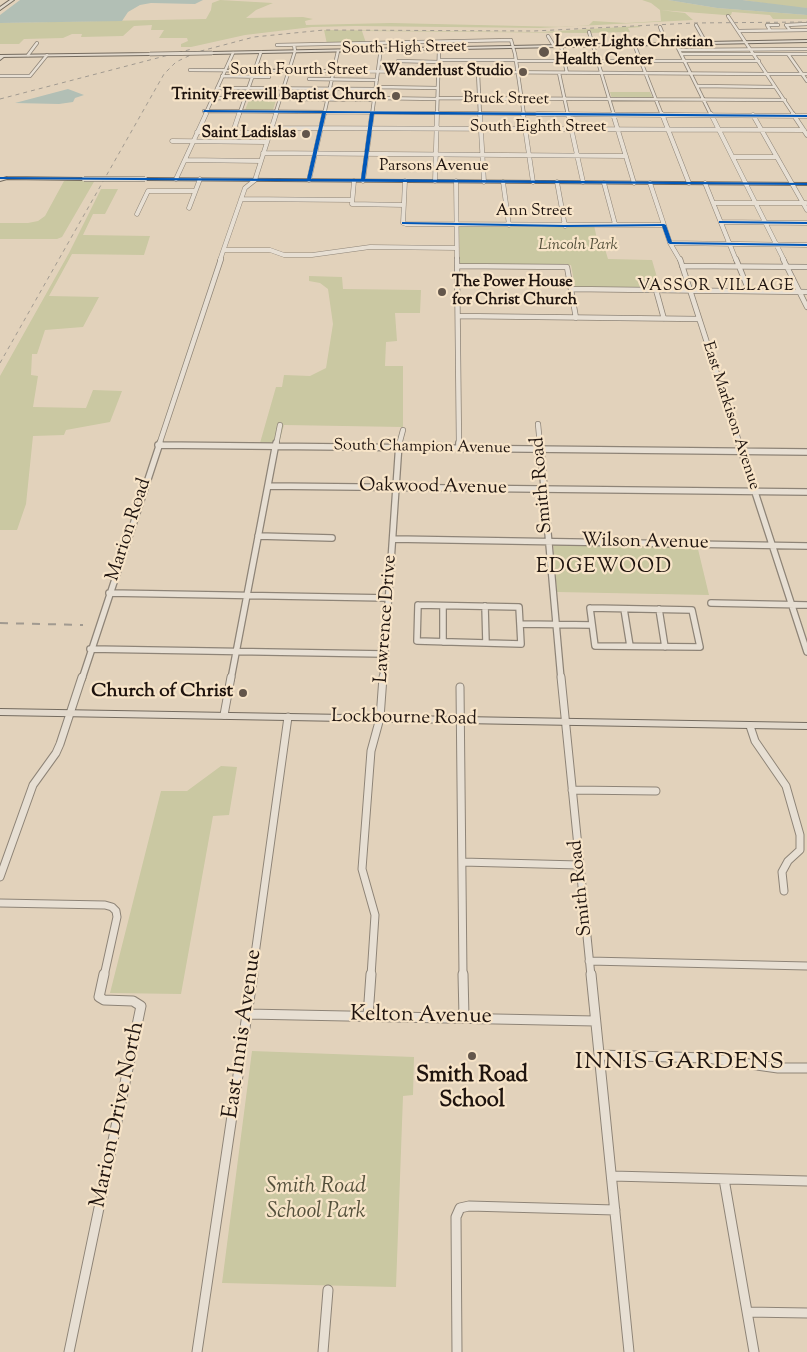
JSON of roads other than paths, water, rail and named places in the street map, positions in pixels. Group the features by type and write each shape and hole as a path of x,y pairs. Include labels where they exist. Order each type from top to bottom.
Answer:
{"highway":[{"path":"0,7 5,0"},
{"path":"0,7 12,0"}],"main road":[{"name":"South High Street","path":"1,57 807,41"},
{"name":"Parsons Avenue","path":"0,179 807,184"},
{"name":"Lockbourne Road","path":"0,712 807,726"}],"street":[{"path":"728,16 807,135"},
{"path":"790,30 786,25 807,24"},
{"path":"696,25 706,43"},
{"path":"770,30 767,25 778,25"},
{"path":"660,27 667,44"},
{"path":"739,31 807,30"},
{"path":"589,32 634,183"},
{"path":"548,36 554,46"},
{"path":"467,40 470,48"},
{"path":"277,45 511,40 514,47 533,182"},
{"path":"28,55 37,43"},
{"path":"363,181 378,72 379,44"},
{"path":"634,44 689,183"},
{"path":"676,44 807,306"},
{"path":"289,71 295,52 294,45"},
{"path":"561,46 567,73"},
{"path":"436,181 439,48"},
{"path":"680,50 807,49"},
{"path":"309,180 338,50"},
{"path":"233,132 262,52"},
{"path":"176,179 233,53"},
{"path":"682,54 807,54"},
{"path":"788,54 807,81"},
{"path":"0,76 30,76 47,55"},
{"path":"398,61 759,61"},
{"name":"South Fourth Street","path":"190,70 807,74"},
{"name":"Marion Road","path":"0,877 31,790 59,747 241,199 245,188 255,180 289,71"},
{"path":"478,72 484,182"},
{"path":"559,73 583,182"},
{"path":"222,76 269,77"},
{"path":"309,79 376,80"},
{"path":"698,86 775,87"},
{"path":"217,88 438,88"},
{"path":"212,98 784,100"},
{"name":"Bruck Street","path":"206,111 807,116"},
{"path":"753,115 805,203 807,210"},
{"name":"South Eighth Street","path":"271,128 804,130"},
{"path":"197,132 269,133"},
{"path":"172,141 266,142"},
{"path":"263,154 626,157"},
{"path":"733,157 777,157"},
{"path":"185,160 261,161"},
{"path":"189,208 200,180"},
{"path":"352,202 354,180"},
{"path":"241,199 404,204 405,181"},
{"path":"456,181 459,448"},
{"path":"503,182 509,225"},
{"path":"557,182 565,226"},
{"path":"604,182 615,224"},
{"name":"East Markison Avenue","path":"650,183 670,243 682,266 807,652"},
{"path":"705,183 749,291"},
{"path":"137,214 148,191 195,191"},
{"path":"713,203 805,203"},
{"name":"Ann Street","path":"404,204 404,223 565,226 664,225"},
{"path":"721,222 807,223"},
{"path":"670,243 807,245"},
{"path":"224,250 270,250 284,254 312,255 370,247 457,248"},
{"path":"458,266 567,267 576,318"},
{"path":"682,266 807,267"},
{"path":"571,289 807,292"},
{"path":"656,290 664,319"},
{"path":"458,316 698,319"},
{"name":"Smith Road","path":"538,424 579,865 629,1352"},
{"path":"224,715 280,425"},
{"name":"Lawrence Drive","path":"368,1016 375,915 362,869 371,752 380,718 398,448 403,430"},
{"name":"South Champion Avenue","path":"158,445 807,452"},
{"name":"Oakwood Avenue","path":"268,486 807,492"},
{"path":"258,536 332,538"},
{"name":"Wilson Avenue","path":"393,539 807,546"},
{"path":"109,593 388,598"},
{"path":"711,603 807,605"},
{"path":"418,605 443,606 519,607 521,644 417,641 418,605"},
{"path":"443,606 443,642"},
{"path":"485,606 486,643"},
{"path":"590,608 624,609 692,610 700,647 595,646 590,608"},
{"path":"624,609 630,646"},
{"path":"658,609 666,647"},
{"path":"520,624 592,625"},
{"path":"90,649 384,654"},
{"path":"460,687 464,1017"},
{"name":"East Innis Avenue","path":"196,1352 247,1014 288,716"},
{"path":"750,726 762,754 786,786 800,835 800,850 784,866 782,872 784,891"},
{"path":"572,790 656,791"},
{"path":"462,862 579,865"},
{"name":"Marion Drive North","path":"0,903 105,905 112,907 118,917 99,996 104,1000 133,1001 141,1006 69,1352"},
{"path":"590,961 807,966"},
{"name":"Kelton Avenue","path":"247,1014 595,1021"},
{"path":"599,1055 708,1058 778,1068 807,1068"},
{"path":"612,1176 807,1181"},
{"path":"724,1179 754,1352"},
{"path":"458,1352 456,1217 460,1208 469,1206 615,1210"},
{"path":"324,1352 328,1290"},
{"path":"747,1312 807,1313"}],"railway":[{"path":"0,363 164,74 176,62 197,52 254,37 324,30 534,31 694,23 807,22"},
{"path":"0,99 192,49"},
{"path":"0,623 83,625"}],"place":[{"name":"Lower Lights Christian Health Center","path":"544,52"},
{"name":"Wanderlust Studio","path":"523,72"},
{"name":"Trinity Freewill Baptist Church","path":"396,96"},
{"name":"Saint Ladislas","path":"306,134"},
{"name":"The Power House for Christ Church","path":"442,292"},
{"name":"Church of Christ","path":"243,693"},
{"name":"Smith Road School","path":"472,1056"}],"district":[{"name":"VASSOR VILLAGE","path":"716,287"},
{"name":"EDGEWOOD","path":"604,569"},
{"name":"INNIS GARDENS","path":"680,1064"}],"park label":[{"name":"Lincoln Park","path":"578,246"},
{"name":"Smith Road School Park","path":"316,1200"}]}
